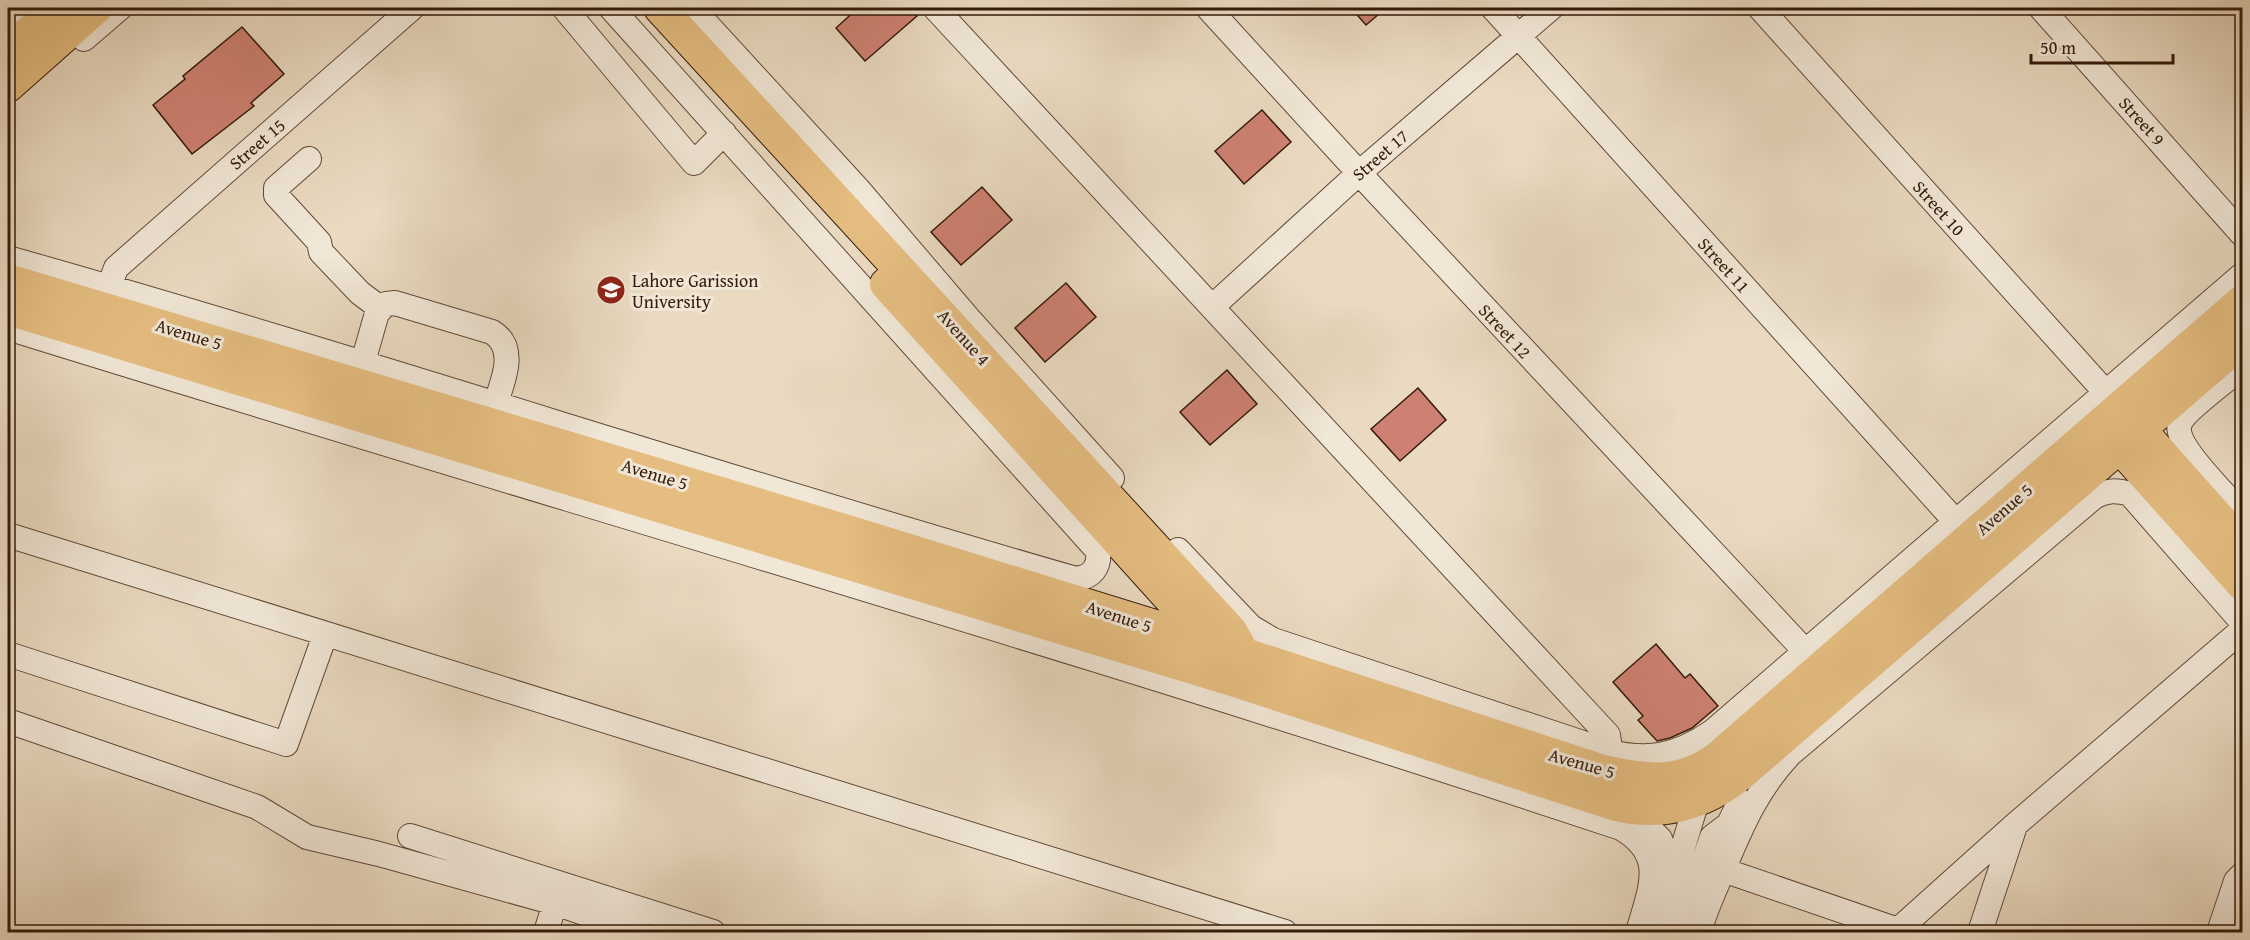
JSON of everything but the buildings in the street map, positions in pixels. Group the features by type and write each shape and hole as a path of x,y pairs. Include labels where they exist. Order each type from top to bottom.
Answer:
{"main road":[{"path":"8,50 58,8"},
{"path":"8,86 96,8"},
{"name":"Avenue 4","path":"636,8 1194,625 1200,632 1198,655"},
{"name":"Avenue 4","path":"660,8 1231,631 1236,638 1236,666"},
{"name":"Avenue 5","path":"8,280 851,532 1198,655"},
{"path":"2117,421 2242,301"},
{"name":"Avenue 5","path":"8,309 1236,666 1436,732 1629,808 1667,808 1699,785 2117,421"},
{"path":"2117,421 2184,403 2242,341"},
{"path":"2117,421 2184,464 2242,544"},
{"path":"2117,421 2242,584"},
{"name":"Avenue 5","path":"1436,732 1603,771 1699,785 1760,758 2117,421"}],"street":[{"path":"8,29 33,8"},
{"path":"8,93 33,83 120,8"},
{"name":"Street 15","path":"109,287 116,268 412,8"},
{"path":"564,8 694,163 724,133"},
{"path":"8,258 496,402 964,547 1076,579 1084,578 1092,573 1097,566 1098,551 611,8"},
{"path":"692,8 858,189 969,319 1159,531 1251,627 1273,640 1310,654 1621,755 1662,756 1696,743 1712,732 1956,522 2117,421 2242,275"},
{"path":"935,8 1608,735 1607,751"},
{"name":"Street 12","path":"1208,8 1805,651"},
{"name":"Street 11","path":"1493,8 1956,522"},
{"name":"Street 17","path":"1212,307 1359,173 1551,8"},
{"name":"Street 10","path":"1760,8 2117,421"},
{"name":"Street 9","path":"2041,8 2242,234"},
{"path":"309,159 276,188 276,195 319,242 321,252 360,293 380,308"},
{"path":"363,362 380,308 386,304 395,303 492,332 506,347 507,355 496,402"},
{"path":"8,328 1424,762 1621,828 1636,837 1644,846 1652,871 1638,933"},
{"path":"2242,367 2184,403 2179,430 2184,464 2242,513"},
{"path":"1679,933 1713,855 1774,771 1790,754 2094,496 2105,491 2116,490 2130,494 2242,622"},
{"path":"8,536 1285,933"},
{"path":"1713,855 1901,931 2015,825 2242,630"},
{"path":"8,654 286,744 325,635"},
{"path":"8,721 256,807 307,837 379,854 555,903 638,933"},
{"name":"Avenue 5","path":"1713,855 1760,758"},
{"path":"1699,785 1716,818 1713,855 1699,933"},
{"path":"1658,933 1692,822 1699,785"},
{"path":"1629,808 1659,839 1674,877"},
{"path":"1980,933 2015,825"},
{"path":"410,836 713,933"},
{"path":"2219,933 2236,881 2242,876"},
{"path":"546,933 555,903"}],"place":[{"name":"Lahore Garission University","path":"611,290"}]}
